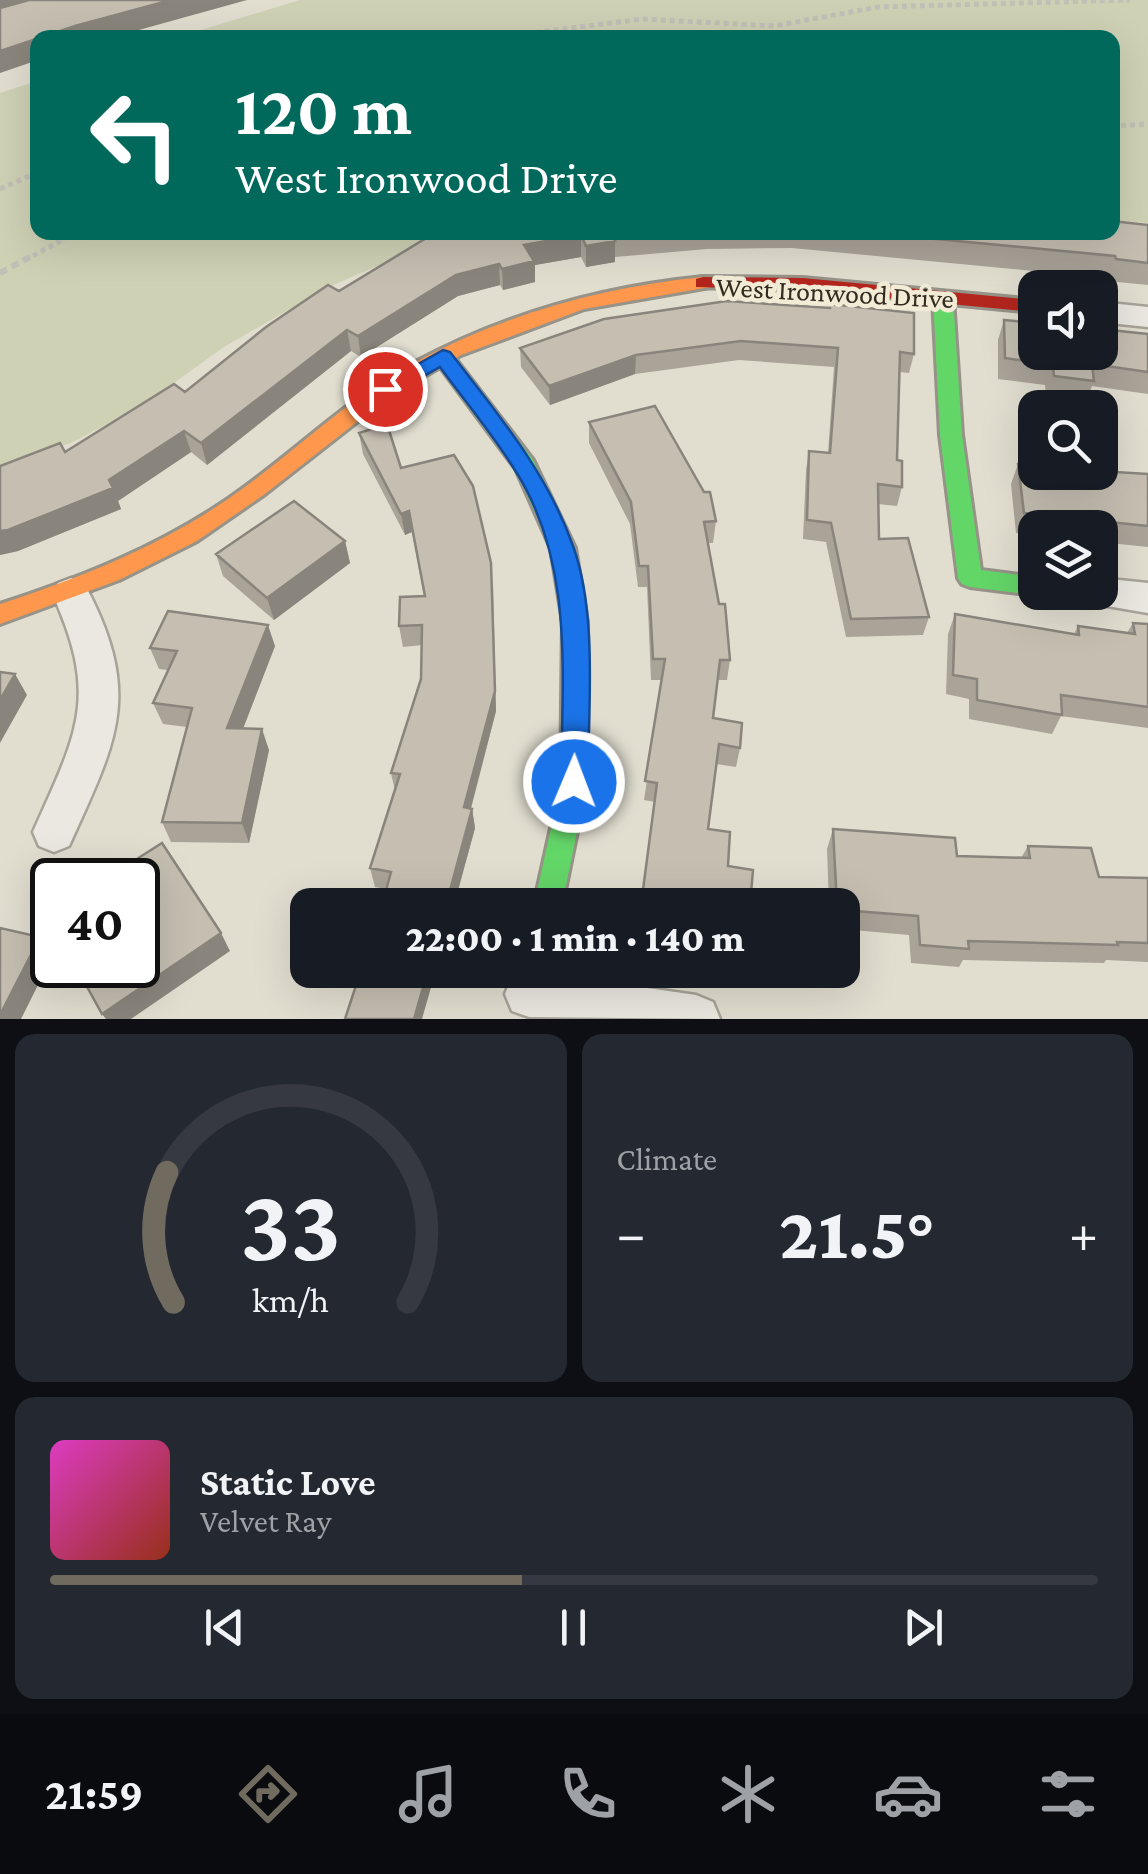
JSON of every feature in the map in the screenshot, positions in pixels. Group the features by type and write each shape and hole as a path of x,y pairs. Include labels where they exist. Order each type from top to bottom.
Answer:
{"street":[{"name":"West Ironwood Drive","path":"0,614 70,592 166,548 242,500 385,389 443,357 556,310 636,292 722,282 824,286 1018,305"},
{"path":"943,298 951,436 970,578 1018,584"},
{"path":"1118,314 1148,317"},
{"path":"443,357 525,466 562,548 575,622 574,782 552,888"},
{"path":"54,832 86,756 101,684 92,640 70,592"},
{"path":"1118,594 1148,598"},
{"path":"528,994 696,1019"}],"path":[{"path":"556,30 644,19 774,26 878,7 1130,0"},
{"path":"1120,126 1148,124"},
{"path":"0,189 30,176"},
{"path":"0,273 62,240"}],"green space":[{"path":"300,0 1148,0 1148,223 1120,221 1120,30 201,30"},
{"path":"30,83 30,240 447,240 326,288 224,347 143,405 71,443 0,466 0,93"}],"building":[{"path":"29,0 171,0 63,30 30,30 30,41 0,51 0,8"},
{"path":"1120,222 1148,225 1148,263 1115,256 946,240 1120,240"},
{"path":"423,240 552,240 524,245 534,261 502,269 499,264 456,275 358,336 347,330 201,443 184,431 109,480 113,488 0,531 0,466 60,443 65,452 174,384 185,392 266,327 328,285 339,291"},
{"path":"583,240 615,241 586,246"},
{"path":"727,301 830,308 830,304 914,313 914,354 900,352 897,460 902,461 902,487 878,484 879,539 908,538 929,617 851,619 831,523 807,520 809,451 830,453 838,348 741,341 636,355 549,386 520,348 604,319"},
{"path":"1004,320 1018,321 1018,360 1005,358"},
{"path":"1118,331 1148,334 1148,372 1118,368"},
{"path":"1053,370 1093,370 1094,381 1054,376"},
{"path":"655,406 704,492 710,492 716,521 704,522 719,604 725,604 730,660 720,660 713,718 742,723 740,748 719,744 708,829 730,832 728,866 753,870 751,888 643,888 657,783 645,781 665,659 653,659 648,566 639,566 631,502 589,422"},
{"path":"387,424 401,468 454,455 473,486 491,563 495,691 464,807 472,809 451,888 387,888 391,872 370,868 400,774 391,773 421,679 422,625 399,626 400,597 425,596 409,511 401,514 359,433"},
{"path":"1118,472 1148,474 1148,526 1118,523 1118,510 1024,510 1021,490 1118,490"},
{"path":"294,501 345,541 267,598 216,554"},
{"path":"168,611 268,625 227,728 262,729 242,823 162,822 192,708 153,703 177,651 150,648"},
{"path":"955,614 1079,635 1078,626 1135,634 1133,623 1148,624 1148,707 1061,695 1062,715 977,700 977,679 953,675"},
{"path":"0,672 15,674 0,700"},
{"path":"833,829 955,838 957,856 1030,858 1028,846 1091,848 1099,877 1148,878 1148,943 968,941 969,949 920,945 918,916 860,911 860,888 836,888"},
{"path":"162,843 221,933 160,975 160,858 138,858"},
{"path":"0,928 30,935 30,956 0,1015"},
{"path":"88,988 140,988 102,1014"},
{"path":"355,988 423,988 414,1019 345,1019"}],"traffic: fast":[{"path":"943,298 951,435 970,578 1018,584"},
{"path":"443,357 525,466 563,548 575,622 574,783 552,888"}],"traffic: slow":[{"path":"0,614 110,574 189,534 258,489 383,391 454,350 580,304 703,283"}],"traffic: jam":[{"path":"703,283 803,284 1018,304"}],"route":[{"path":"385,389 443,357 525,466 562,548 575,622 574,782"}]}
